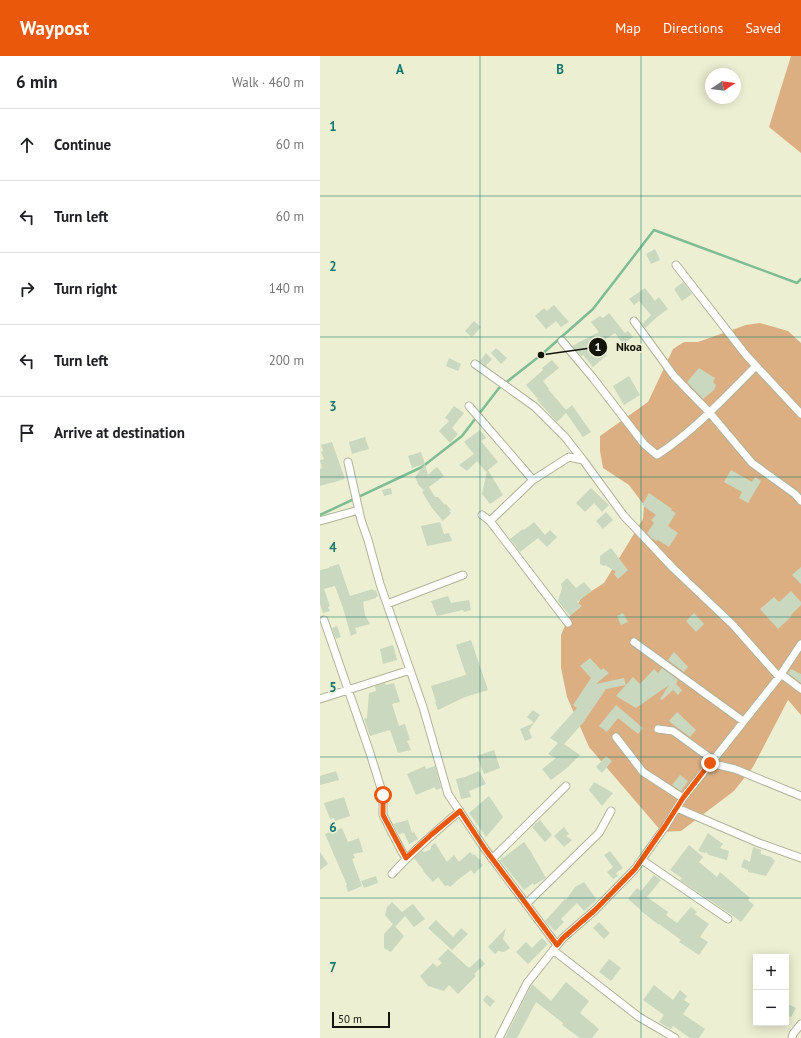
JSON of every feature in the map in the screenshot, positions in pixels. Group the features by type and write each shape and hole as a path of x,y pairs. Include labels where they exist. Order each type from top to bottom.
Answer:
{"street":[{"path":"676,265 746,355 801,414"},
{"path":"634,321 674,376 709,412 752,463 795,494 801,501"},
{"path":"562,341 593,378 644,444 657,455 672,446 756,366"},
{"path":"475,364 535,407 565,437 624,516 674,568 734,625 780,675 801,689"},
{"path":"469,406 533,480"},
{"path":"490,521 533,480 569,457 583,460"},
{"path":"348,462 359,510 380,584 423,706 448,794 555,947 639,1017 675,1038"},
{"path":"320,521 359,510"},
{"path":"482,515 490,521 568,623"},
{"path":"387,604 463,575"},
{"path":"324,620 383,795 383,815 406,858"},
{"path":"634,642 743,721"},
{"path":"499,1038 527,983 563,938 595,910 635,869 683,798 780,675 801,644"},
{"path":"320,699 410,670"},
{"path":"658,729 673,731 712,762 736,769 801,796"},
{"path":"616,737 643,772 683,798"},
{"path":"492,859 566,786"},
{"path":"677,808 758,844 801,858"},
{"path":"392,874 406,858 460,811"},
{"path":"526,904 599,833 611,811"},
{"path":"642,860 728,920"},
{"path":"792,1038 793,1034 801,1024"}],"shaded area":[{"path":"791,56 801,56 801,153 769,127"},
{"path":"760,323 788,331 801,343 801,715 788,700 753,767 734,791 681,831 662,832 589,747 567,697 561,668 561,635 567,621 582,597 604,583 643,519 644,505 629,485 603,468 600,451 600,436 648,402 673,349 684,342 698,342 746,325"}],"building":[{"path":"655,249 660,260 651,264 646,254"},
{"path":"683,282 692,294 682,301 674,289"},
{"path":"645,288 655,301 659,297 668,309 645,328 642,324 651,315 639,301 634,305 629,299"},
{"path":"554,305 569,322 561,327 556,321 546,329 535,316 544,308 547,311"},
{"path":"609,313 625,333 628,331 633,337 623,344 615,333 606,339 599,345 607,355 593,367 583,355 581,356 572,346 599,332 591,322 600,316 603,318"},
{"path":"474,321 481,327 472,337 465,331"},
{"path":"496,348 507,358 501,364 491,353"},
{"path":"486,353 492,359 486,366 480,361"},
{"path":"449,358 461,364 458,371 446,366"},
{"path":"552,360 559,368 543,381 566,410 572,405 591,432 583,437 566,413 557,422 537,400 538,399 526,385"},
{"path":"699,368 715,378 713,382 716,385 714,390 703,399 687,382"},
{"path":"629,376 640,395 624,405 613,386"},
{"path":"454,406 464,413 452,428 458,434 450,443 439,431 449,421 445,418"},
{"path":"480,430 486,438 481,441 498,462 488,470 503,495 490,504 482,494 487,471 486,472 477,461 467,471 459,465 474,454 464,442"},
{"path":"365,437 369,449 352,454 349,442"},
{"path":"332,442 345,479 320,486 320,469 322,468 320,460 324,459 321,452 323,451 321,445"},
{"path":"421,452 425,464 412,468 408,456"},
{"path":"425,464 428,475 437,467 444,476 429,487 435,497 438,497 451,510 449,511 451,513 443,521 432,508 415,477"},
{"path":"731,470 752,482 755,477 761,481 748,503 739,498 742,492 724,482"},
{"path":"391,488 392,494 384,496 382,490"},
{"path":"591,488 609,505 602,512 594,503 585,512 576,503"},
{"path":"649,493 676,513 668,526 678,533 669,547 658,540 657,541 651,538 647,533 654,523 651,520 656,515 642,505"},
{"path":"606,512 613,520 603,529 596,521"},
{"path":"440,522 444,534 449,533 452,541 427,546 421,526"},
{"path":"534,522 545,535 550,530 557,537 547,547 538,538 520,552 510,539"},
{"path":"611,548 628,570 618,579 614,574 616,572 605,565 600,564 600,556"},
{"path":"339,564 350,596 373,589 374,591 376,590 378,596 363,602 365,615 370,624 355,628 357,633 351,636 335,586 324,589 330,606 328,607 330,611 323,613 320,604 320,570"},
{"path":"801,567 801,584 792,575"},
{"path":"567,578 576,588 584,582 592,591 577,602 582,606 570,616 558,601 562,588 561,584"},
{"path":"791,591 801,602 801,605 778,629 760,609 774,597 779,602"},
{"path":"448,596 451,603 469,600 471,610 464,612 463,610 437,616 431,601"},
{"path":"623,613 628,622 621,625 617,616"},
{"path":"694,613 704,624 696,632 686,621"},
{"path":"337,626 341,637 336,639 332,628"},
{"path":"471,640 488,690 465,697 438,710 431,686 466,675 456,645"},
{"path":"393,645 397,660 383,664 380,649"},
{"path":"674,652 688,667 684,672 668,660"},
{"path":"590,658 601,670 603,668 609,673 596,684 624,678 626,685 606,689 583,723 564,744 580,755 567,768 551,780 542,769 556,758 548,754 558,743 550,738 577,708 573,705 591,678 580,666"},
{"path":"662,668 678,680 676,684 682,690 678,695 673,690 662,700 660,699 669,685 636,708 616,696 633,677 640,684 654,669 658,673"},
{"path":"791,669 801,674 801,683 788,673"},
{"path":"385,683 386,685 394,683 400,702 392,704 399,726 405,724 410,740 407,741 411,750 398,753 390,730 370,736 364,719 367,718 369,693 376,691 375,686"},
{"path":"616,705 643,728 638,734 618,718 607,732 599,726"},
{"path":"533,710 540,715 529,730 532,738 525,741 520,729 534,723 527,717"},
{"path":"677,712 696,730 690,737 669,721"},
{"path":"494,750 500,768 484,774 477,756"},
{"path":"606,756 612,761 602,773 596,767"},
{"path":"425,766 426,769 435,766 441,788 436,790 435,787 416,795 407,774"},
{"path":"336,771 339,780 320,785 320,776"},
{"path":"479,771 486,784 469,791 471,797 461,799 456,779"},
{"path":"680,775 688,781 681,791 672,785"},
{"path":"594,782 613,793 602,806 589,790"},
{"path":"489,796 503,817 486,837 469,813"},
{"path":"344,797 350,816 335,821 334,818 330,819 324,803"},
{"path":"408,820 412,833 414,832 418,839 409,844 404,833 399,834 393,824"},
{"path":"540,820 552,835 545,842 532,827"},
{"path":"564,827 569,834 566,836 572,840 564,847 554,836"},
{"path":"342,828 348,842 359,838 363,852 353,854 355,858 352,859 362,886 348,892 347,885 325,834"},
{"path":"708,833 723,844 720,848 729,851 727,860 709,855 706,852 698,851"},
{"path":"524,842 546,878 534,885 533,883 524,890 500,860"},
{"path":"435,843 447,862 454,855 459,862 470,852 481,861 480,862 483,865 474,874 471,870 450,887 448,885 445,886 438,877 433,882 414,858 422,851 425,852 431,849 431,846"},
{"path":"689,845 703,857 699,862 717,877 720,872 750,898 748,900 754,905 741,922 680,880 682,878 670,870"},
{"path":"753,847 761,850 761,854 771,857 775,861 766,876 748,872 748,870 741,867 744,859 750,862"},
{"path":"610,851 623,868 616,873 618,876 613,879 607,872 613,867 604,855"},
{"path":"320,852 328,864 320,870"},
{"path":"654,875 661,880 647,897 668,912 666,915 677,923 691,907 697,912 695,914 709,924 700,937 708,942 699,955 679,942 681,940 659,925 628,899 637,888 641,891"},
{"path":"376,876 378,883 364,888 361,881"},
{"path":"584,882 597,900 584,911 577,903 561,919 564,922 555,931 545,921 565,899 566,900 575,887"},
{"path":"392,902 402,912 413,904 425,919 414,927 405,916 395,927 385,915 387,907"},
{"path":"436,920 453,937 461,928 468,934 452,950 428,928"},
{"path":"599,922 610,933 604,939 593,928"},
{"path":"393,924 404,936 391,952 384,948 384,934"},
{"path":"506,928 503,939 510,948 504,952 498,951 495,954 488,947"},
{"path":"542,938 548,944 528,964 516,952 526,942 532,948"},
{"path":"448,949 469,968 480,958 485,964 474,974 476,976 458,994 449,985 444,991 428,986 420,976 433,963 437,967 442,963 438,959"},
{"path":"609,959 621,968 611,981 599,972"},
{"path":"566,982 589,1001 580,1013 599,1029 592,1038 580,1038 562,1025 563,1023 536,1002 517,1038 505,1038 532,984 551,1001"},
{"path":"654,985 673,1000 680,990 687,996 684,1000 690,1004 683,1014 705,1029 699,1038 690,1038 673,1026 671,1029 659,1022 664,1015 643,1000"},
{"path":"487,995 495,1001 490,1007 483,1000"},
{"path":"789,1004 796,1008 791,1017 789,1016"}],"waterway":[{"path":"320,515 422,467 462,436 499,388 541,355 593,309 654,230 797,283 801,279"}],"place":[{"name":"Nkoa","path":"541,355"}],"route":[{"path":"383,795 383,815 406,858 460,811 485,849 557,945 595,910 635,869 683,798 710,763"}]}
